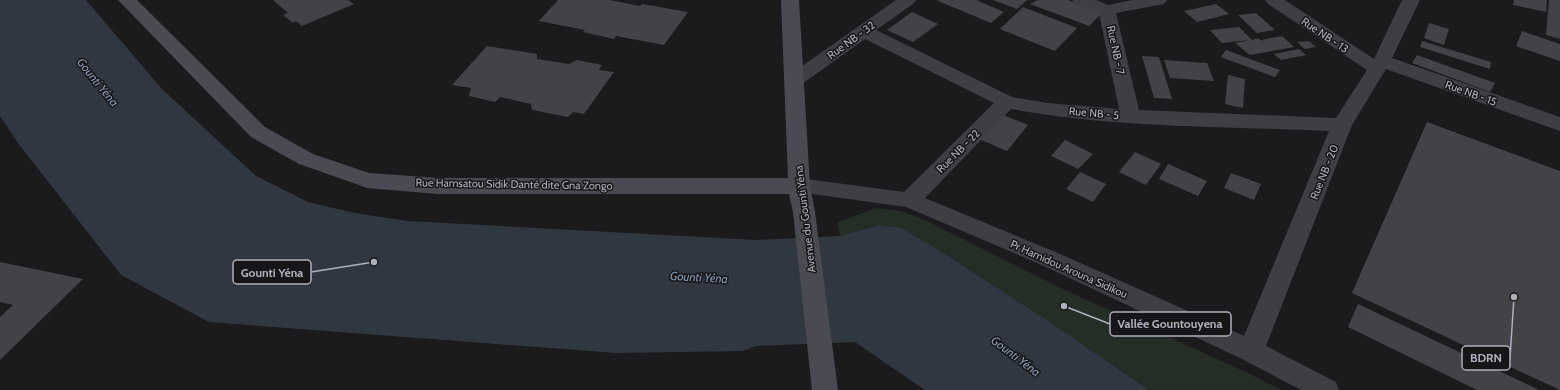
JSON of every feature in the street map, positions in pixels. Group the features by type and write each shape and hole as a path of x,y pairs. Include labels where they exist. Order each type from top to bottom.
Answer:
{"street":[{"name":"Rue Hamsatou Sidik Danté dite Gna Zongo","path":"127,0 258,132 306,159 367,180 439,186 800,186"},
{"name":"Avenue du Gounti Yéna","path":"790,0 800,186 824,379"},
{"name":"Rue NB - 32","path":"795,80 907,0"},
{"name":"Rue NB - 7","path":"1081,0 1107,10 1130,116"},
{"path":"1107,10 1158,0"},
{"name":"Rue NB - 13","path":"1274,0 1379,65"},
{"name":"Rue NB - 20","path":"1251,351 1342,125 1379,65 1411,0"},
{"name":"Rue NB - 5","path":"863,32 1007,102 1047,109 1130,116 1342,125"},
{"name":"Rue NB - 15","path":"1379,65 1560,124"},
{"name":"Rue NB - 22","path":"909,200 1007,102"},
{"name":"Pr Hamidou Arouna Sidikou","path":"800,186 909,200 1050,259 1251,351 1326,390"}],"shaded area":[{"path":"875,208 901,211 927,221 1067,291 1248,373 1281,390 1149,390 1050,322 902,228 880,225 840,236 837,223"}],"water":[{"path":"0,0 86,0 162,89 256,176 308,202 355,213 407,221 756,240 840,236 880,225 902,228 1050,322 1149,390 925,390 855,342 756,346 743,351 616,353 209,322 121,275 18,143 0,116"}],"building":[{"path":"273,0 348,0 354,4 302,26 296,21 293,23 283,15 288,13"},
{"path":"558,0 610,0 640,6 642,4 688,12 664,45 616,36 614,39 583,32 585,30 539,21"},
{"path":"936,0 976,0 1004,12 991,23"},
{"path":"993,0 1027,0 1017,9"},
{"path":"1038,0 1068,0 1102,13 1089,26 1030,4"},
{"path":"1514,0 1547,0 1546,12 1513,5"},
{"path":"1549,0 1560,0 1560,39 1546,35"},
{"path":"1216,4 1229,14 1197,22 1184,11"},
{"path":"1023,7 1077,28 1055,51 1000,29"},
{"path":"912,12 938,24 913,42 887,30"},
{"path":"1256,13 1275,30 1257,33 1238,15"},
{"path":"1429,23 1449,29 1444,45 1424,38"},
{"path":"1239,27 1252,40 1258,38 1266,45 1261,40 1282,36 1294,47 1250,55 1235,43 1250,40 1222,43 1210,30"},
{"path":"1522,31 1560,44 1560,61 1516,46"},
{"path":"1309,41 1316,47 1305,49 1297,42"},
{"path":"1422,41 1491,62 1490,69 1420,47"},
{"path":"487,46 537,54 537,59 569,64 577,60 602,65 599,70 614,72 584,114 573,112 568,117 532,110 531,104 500,97 495,102 469,96 471,88 452,85"},
{"path":"1299,49 1306,55 1281,60 1274,54"},
{"path":"1226,50 1280,70 1275,77 1221,57"},
{"path":"1417,55 1495,83 1490,92 1412,63"},
{"path":"1142,56 1159,57 1172,99 1154,98"},
{"path":"1164,60 1207,63 1214,81 1170,78"},
{"path":"1228,75 1245,79 1243,108 1225,104"},
{"path":"1001,114 1028,125 1007,151 979,139"},
{"path":"1427,122 1560,171 1560,390 1352,293"},
{"path":"1065,140 1093,154 1078,169 1051,156"},
{"path":"1135,152 1161,164 1146,185 1119,172"},
{"path":"1168,164 1207,181 1198,196 1159,179"},
{"path":"1080,172 1106,184 1093,202 1066,189"},
{"path":"1231,173 1261,184 1254,200 1224,188"},
{"path":"0,262 83,279 0,360 0,317 13,305 0,302"},
{"path":"1358,304 1539,390 1477,390 1348,327"}],"place":[{"name":"Gounti Yéna","path":"374,262"},
{"name":"BDRN","path":"1514,297"},
{"name":"Vallée Gountouyena","path":"1064,306"}]}
